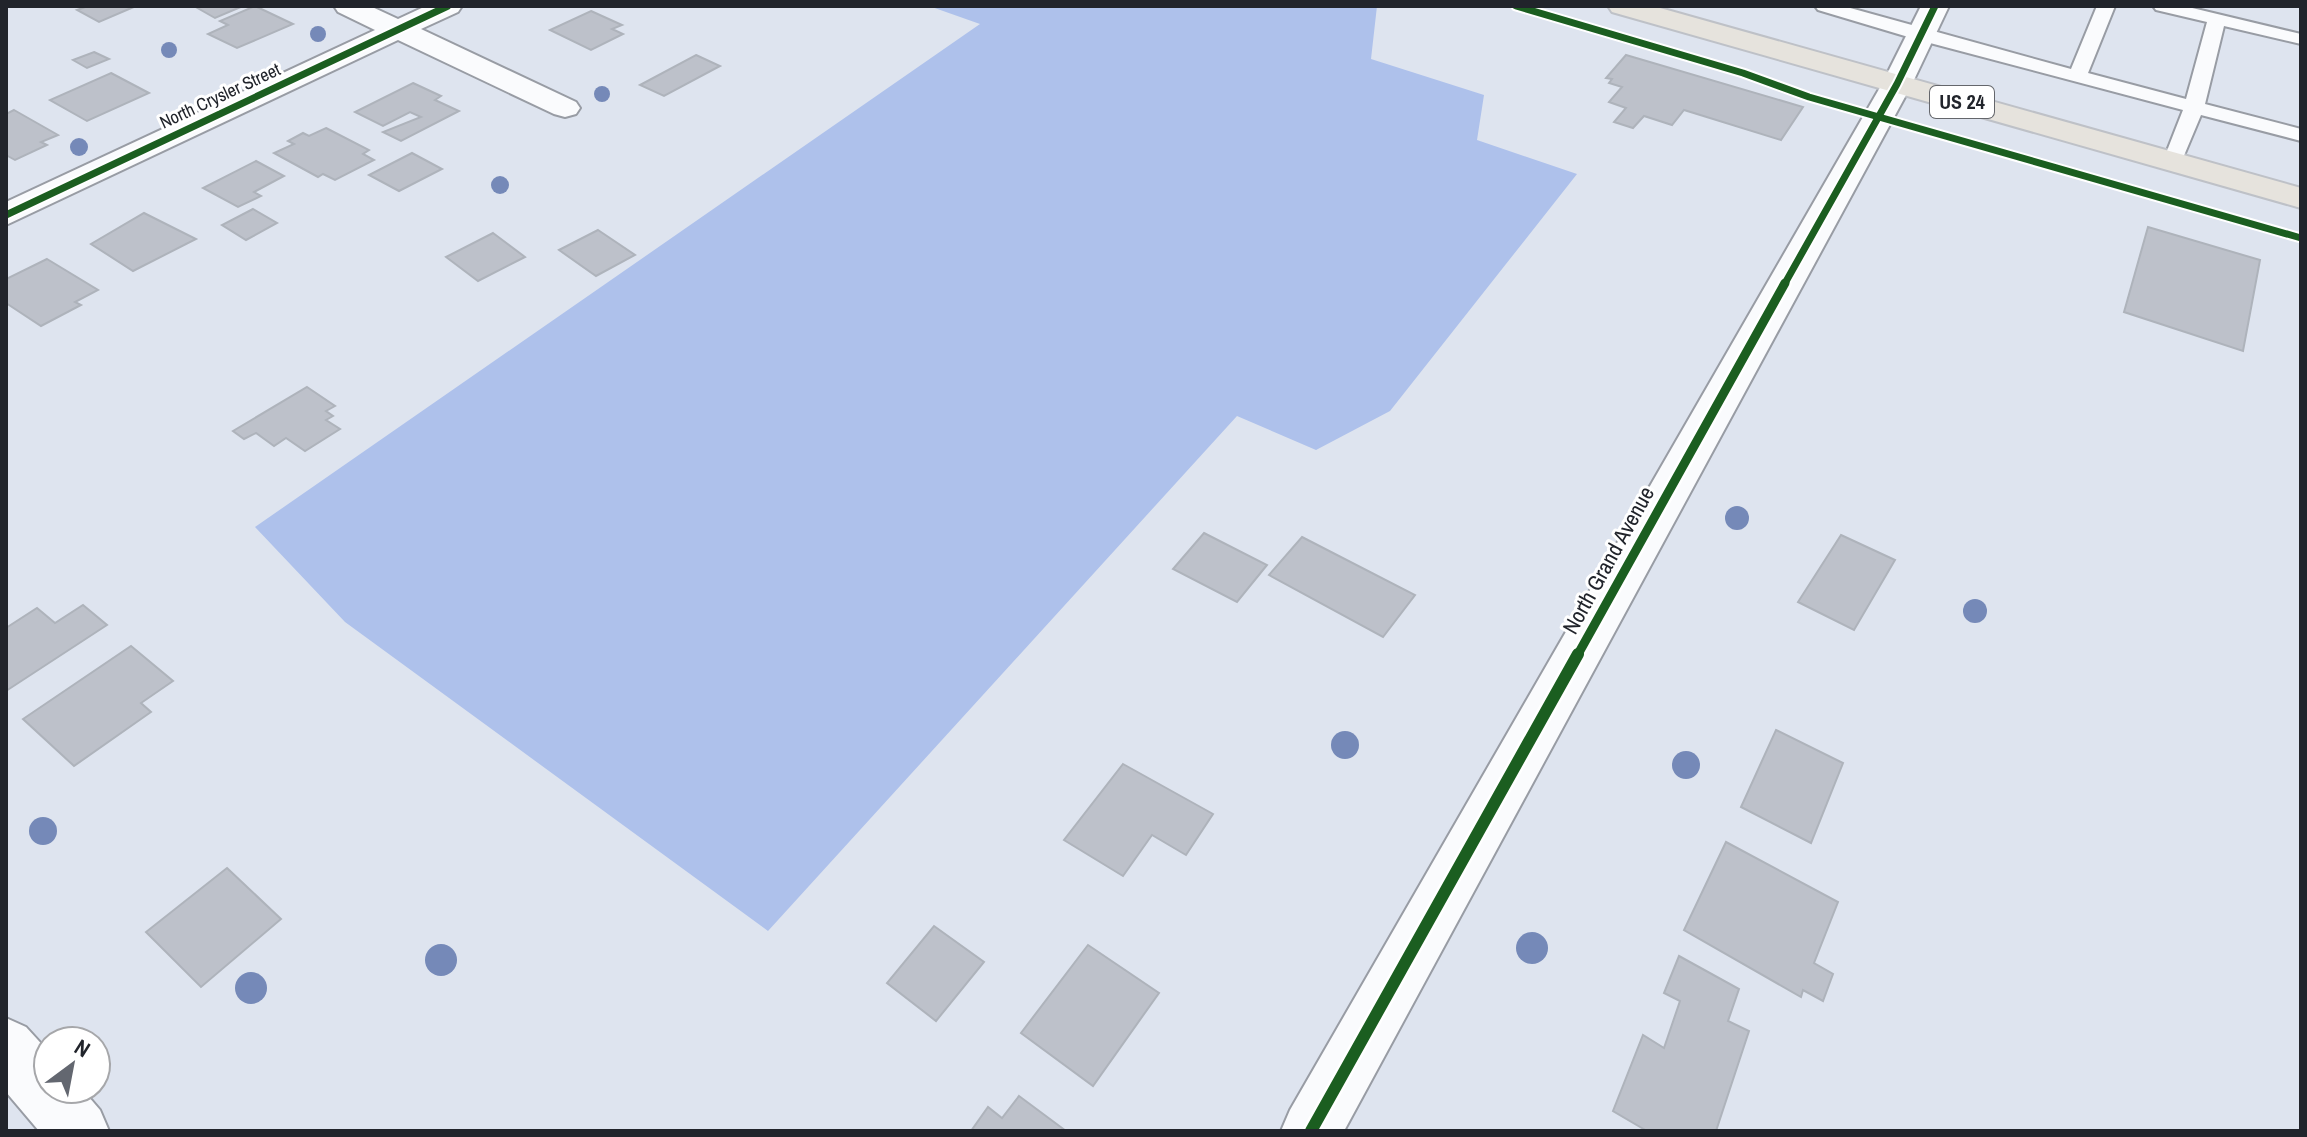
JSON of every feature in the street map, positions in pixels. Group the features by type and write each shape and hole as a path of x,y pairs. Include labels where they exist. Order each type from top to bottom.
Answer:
{"main road":[{"name":"US 24","path":"1622,6 2301,198"}],"street":[{"path":"348,6 565,108"},
{"name":"North Crysler Street","path":"6,215 448,6"},
{"name":"North Grand Avenue","path":"1311,1131 1897,84 1928,21"},
{"path":"6,1047 79,1131"}],"lane":[{"path":"1824,6 1928,21 2078,76 2301,135"},
{"path":"2078,76 2106,6"},
{"path":"2162,6 2301,39"},
{"path":"2173,161 2194,107 2217,19"}],"shaded area":[{"path":"929,6 1377,6 1371,59 1484,95 1477,140 1577,174 1390,411 1316,450 1237,416 768,931 345,622 255,527 980,24"}],"building":[{"path":"88,6 136,6 99,22 77,10"},
{"path":"194,6 243,6 215,18"},
{"path":"255,6 293,24 237,48 208,34 228,25 220,21"},
{"path":"591,11 622,25 612,29 623,34 591,50 550,30"},
{"path":"94,52 109,59 87,68 73,60"},
{"path":"696,55 720,66 664,96 640,85"},
{"path":"1626,55 1803,107 1781,140 1684,110 1672,125 1644,116 1633,128 1614,122 1626,108 1609,102 1622,87 1609,83 1612,79 1606,78"},
{"path":"111,73 149,93 87,121 50,100"},
{"path":"413,83 441,96 435,100 459,111 401,141 383,132 421,117 410,112 383,126 355,112"},
{"path":"14,110 58,135 41,142 47,145 15,160 6,155 6,114"},
{"path":"326,128 369,150 363,154 374,160 335,180 323,174 318,177 274,153 294,144 288,141 303,133 309,136"},
{"path":"412,153 442,169 399,191 369,175"},
{"path":"256,161 284,176 254,192 261,196 238,207 203,188"},
{"path":"253,209 277,223 246,240 222,225"},
{"path":"144,213 196,239 133,271 91,244"},
{"path":"2148,227 2260,260 2243,351 2124,312"},
{"path":"598,230 635,255 596,276 559,250"},
{"path":"493,233 525,257 478,281 446,257"},
{"path":"47,259 98,290 75,302 81,305 41,326 6,303 6,279"},
{"path":"307,387 335,406 326,411 333,416 326,420 340,429 305,451 286,438 274,446 256,433 244,439 233,431"},
{"path":"1204,533 1267,565 1237,602 1173,569"},
{"path":"1841,535 1895,560 1854,630 1798,602"},
{"path":"1302,537 1415,595 1383,637 1269,575"},
{"path":"83,605 107,625 6,691 6,628 37,608 55,623"},
{"path":"131,646 173,681 141,703 151,712 74,766 23,719"},
{"path":"1776,730 1843,763 1811,843 1741,807"},
{"path":"1123,764 1213,814 1186,855 1152,835 1123,876 1064,840"},
{"path":"1726,842 1838,902 1814,963 1833,974 1823,1001 1803,990 1801,997 1684,930"},
{"path":"227,868 281,919 201,987 146,932"},
{"path":"934,926 984,962 936,1021 887,983"},
{"path":"1088,945 1159,993 1093,1086 1021,1033"},
{"path":"1679,956 1739,989 1728,1021 1749,1031 1716,1131 1647,1131 1613,1111 1643,1035 1664,1048 1680,1001 1664,993"},
{"path":"1019,1096 1066,1131 971,1131 988,1107 1002,1118"}],"cycle path":[{"path":"6,215 448,6"},
{"path":"1516,6 1743,73 1809,97 2301,238"},
{"path":"1311,1131 1897,84 1935,6"}]}
